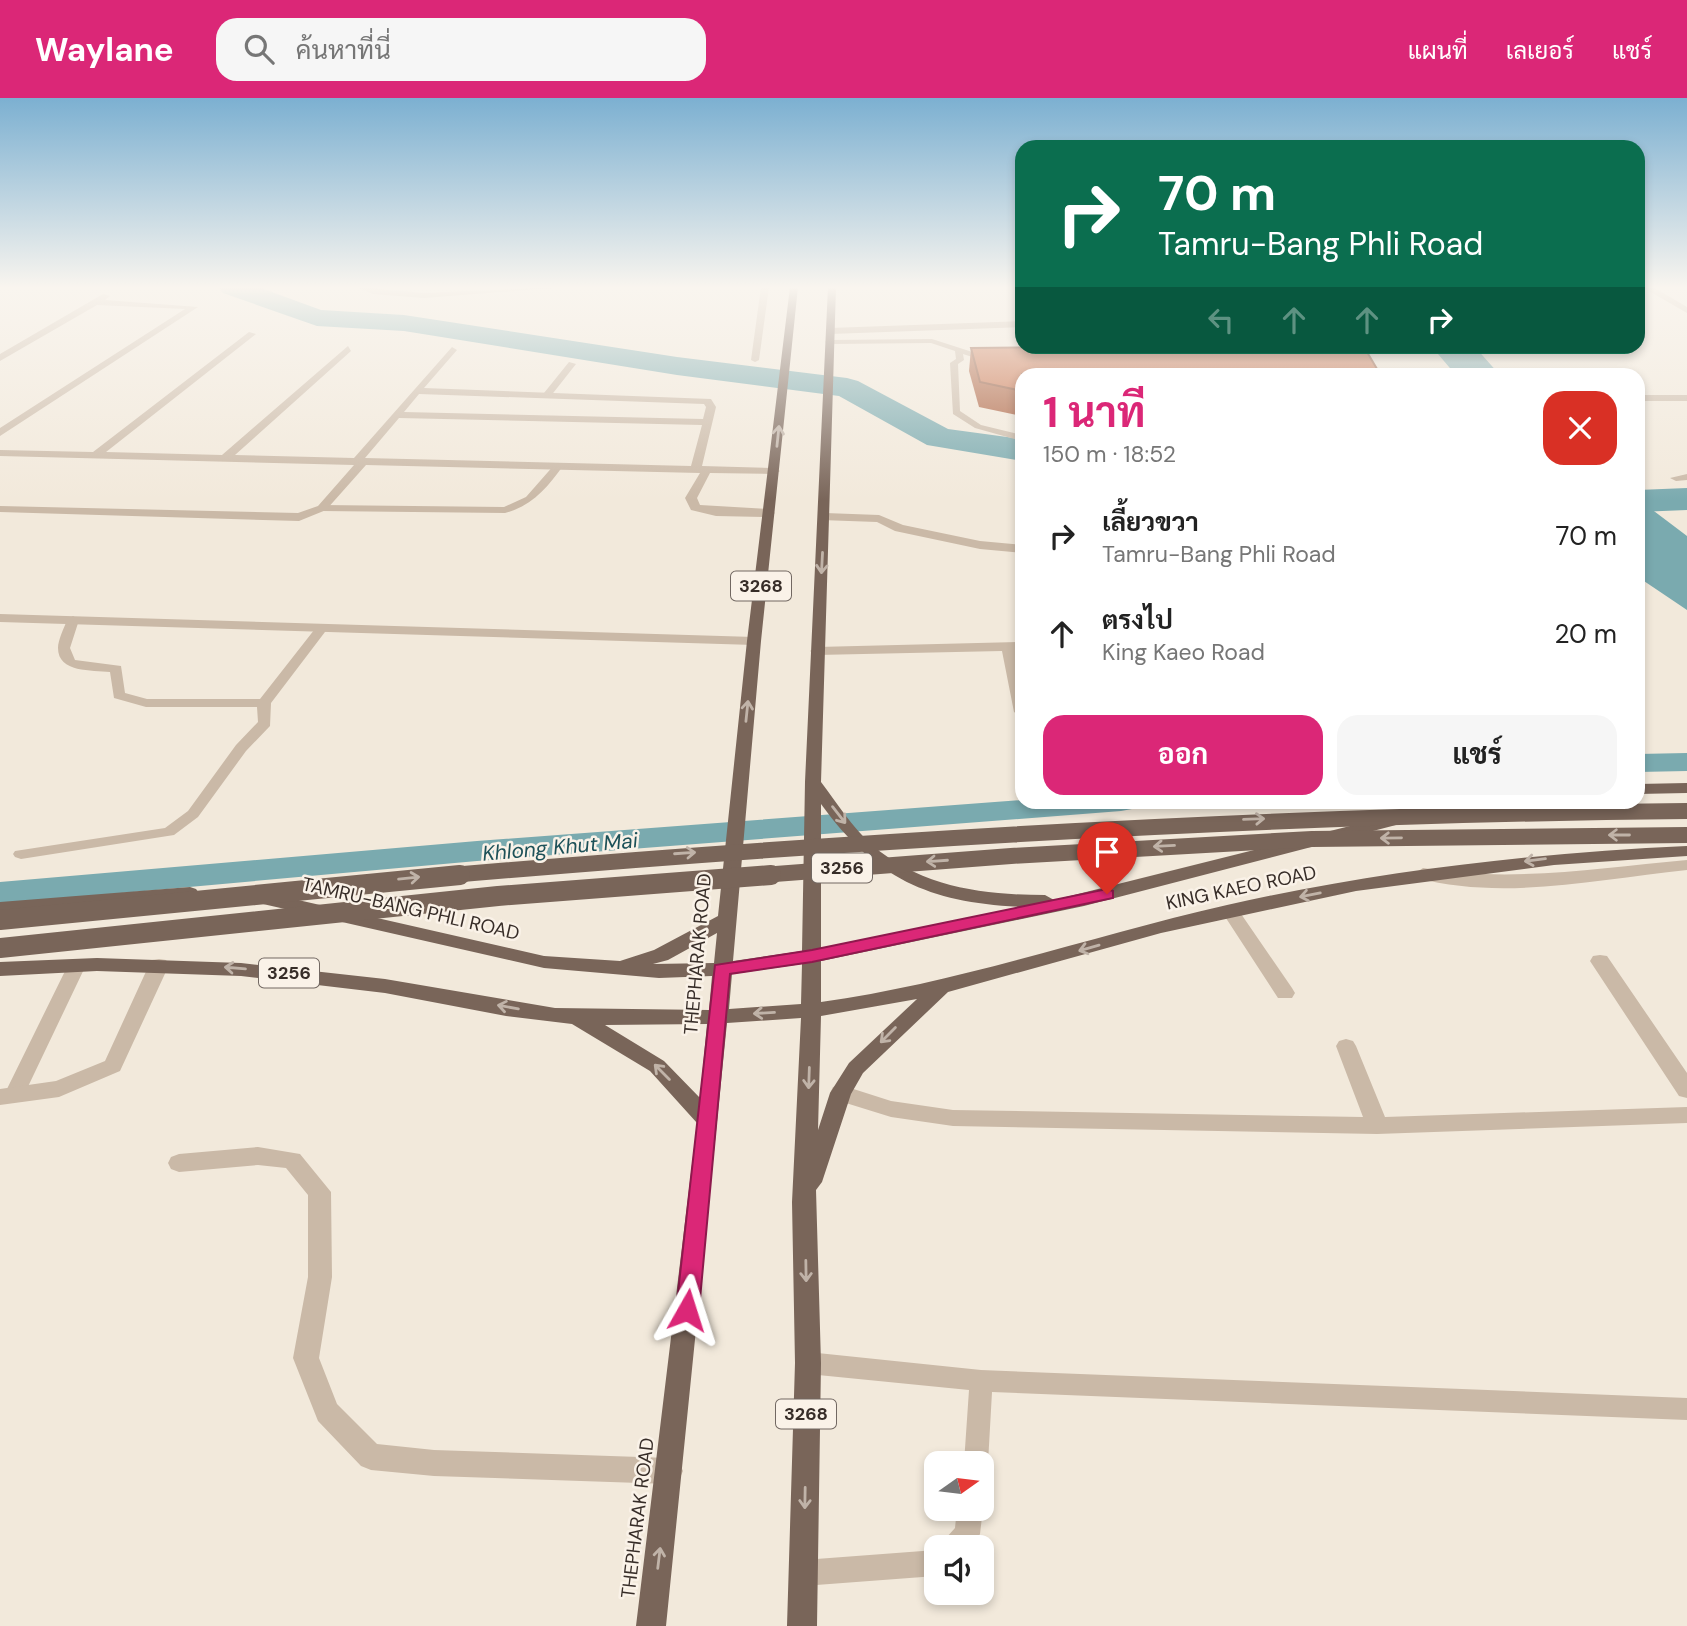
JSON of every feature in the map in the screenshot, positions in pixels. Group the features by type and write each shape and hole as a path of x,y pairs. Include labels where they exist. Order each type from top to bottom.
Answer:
{"main road":[{"name":"THEPHARAK ROAD","path":"651,1626 708,1121 754,642 787,358"},
{"name":"3268","path":"802,1626 807,1363 804,1202 811,1010 813,782 829,358"},
{"path":"813,782 866,848 897,873 924,885 965,895 1032,901 1084,900"},
{"path":"1645,789 1687,788"},
{"name":"KING KAEO ROAD","path":"812,956 1084,900 1373,825 1461,809"},
{"name":"3256","path":"0,920 586,861 1015,830 1244,820 1687,811"},
{"name":"3256","path":"0,948 498,896 1039,854 1311,839 1687,835"},
{"name":"KING KAEO ROAD","path":"811,1010 939,989 1163,927 1422,874 1548,858 1684,856"},
{"name":"TAMRU-BANG PHLI ROAD","path":"0,908 153,894 236,895 321,909 450,943 544,962 659,971 722,969 812,956"},
{"path":"616,968 661,955 726,920"},
{"name":"3256","path":"0,969 77,965 230,967 294,974 576,1017 718,1015 811,1010"},
{"path":"804,1202 841,1093 856,1068 939,989"},
{"path":"576,1017 657,1066 708,1121"}],"street":[{"path":"0,433 115,358"},
{"path":"96,455 221,358"},
{"path":"224,459 338,358"},
{"path":"0,509 299,517 322,508 445,358"},
{"path":"417,391 708,401 711,407 701,469 691,498 695,508 716,512 769,513"},
{"path":"1645,398 1687,398"},
{"path":"397,415 708,422"},
{"path":"0,453 774,471"},
{"path":"825,517 879,519 899,528 980,545 1015,548"},
{"path":"0,618 754,642"},
{"path":"817,651 1015,646"},
{"path":"1231,912 1285,993"},
{"path":"1600,961 1687,1090"},
{"path":"7,1096 59,1089 113,1066 159,965"},
{"path":"1346,1046 1377,1126"},
{"path":"841,1093 891,1109 953,1118 1377,1126 1687,1115"},
{"path":"179,1163 257,1156 292,1160 320,1192 320,1277 306,1358 327,1412 371,1457 434,1463 669,1471"}],"lane":[{"path":"960,358 954,363 956,412 962,418 983,428 1015,436"},
{"path":"981,358 1002,360"},
{"path":"548,395 572,364"},
{"path":"322,508 505,510 531,500 558,466"},
{"path":"73,620 64,648 70,663 116,669 119,695 146,703 264,703"},
{"path":"21,854 169,832 193,814 241,748 265,723 264,703 322,628"},
{"path":"7,1096 77,965"},
{"path":"807,1363 981,1381 1687,1409"},
{"path":"977,1451 981,1381"},
{"path":"803,1573 924,1564"}],"water":[{"path":"1442,358 1485,358 1494,368 1450,368"},
{"path":"1645,504 1687,536 1687,610 1645,582"}],"building":[{"path":"974,358 1371,358 1376,368 1015,368 1015,390 980,382"}],"waterway":[{"path":"628,358 847,388 939,438 1015,449"},
{"path":"1645,501 1687,499"},
{"name":"Khlong Khut Mai","path":"1645,763 1687,762"},
{"name":"Khlong Khut Mai","path":"0,893 477,851 1029,809"}],"route":[{"path":"687,1310 722,969 812,956 1107,894"}]}
